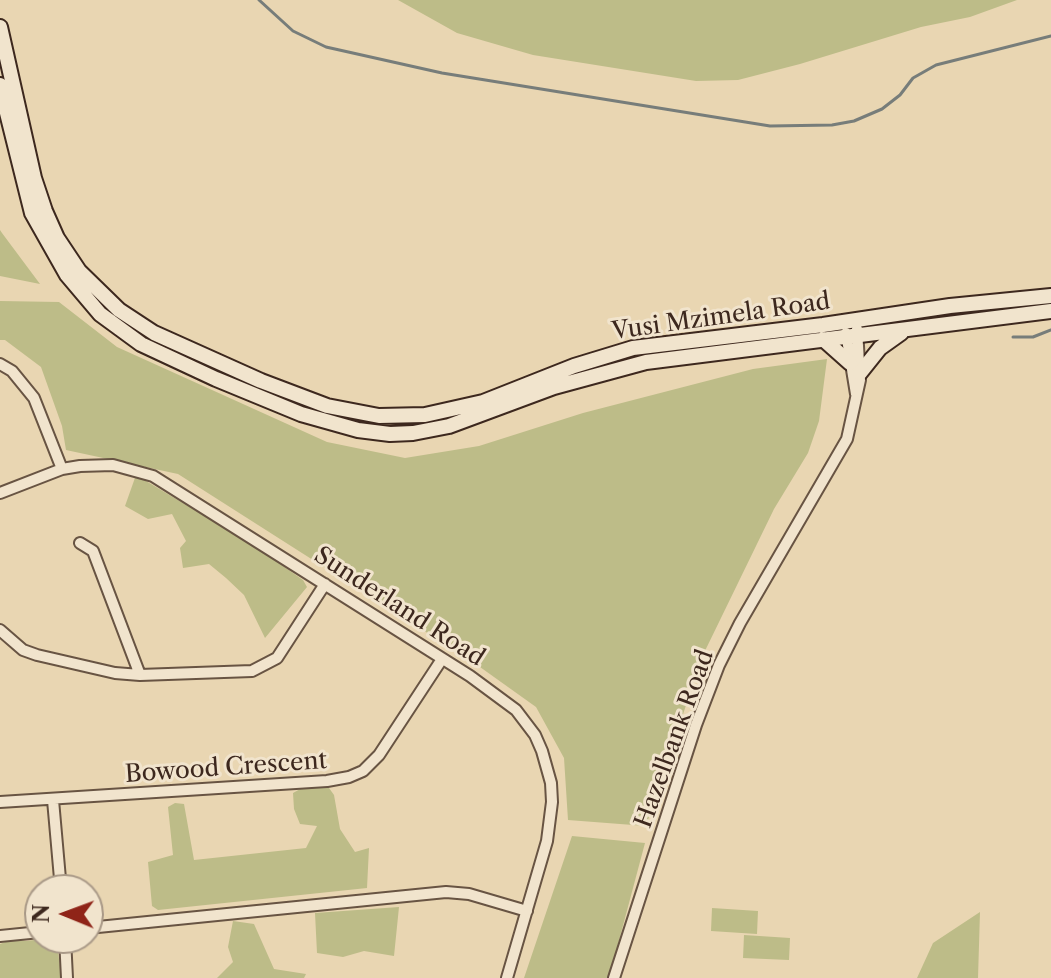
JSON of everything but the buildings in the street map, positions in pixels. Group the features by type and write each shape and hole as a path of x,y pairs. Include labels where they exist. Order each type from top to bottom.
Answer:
{"main road":[{"name":"Vusi Mzimela Road","path":"0,27 41,200 57,238 79,271 119,310 154,333 327,406 379,416 425,415 483,402 574,366 633,348 851,328 909,329 1051,311"},
{"name":"Vusi Mzimela Road","path":"0,85 32,213 67,275 100,314 141,344 229,384 323,421 358,430 413,433 449,426 554,387 646,362 823,339 851,328 950,306 1051,296"},
{"path":"823,339 855,368 886,342 909,329"}],"street":[{"name":"Hazelbank Road","path":"614,978 696,725 719,665 740,623 839,455 852,421 856,394 851,328"},
{"path":"0,364 12,371 34,398 62,469"},
{"name":"Sunderland Road","path":"0,493 62,469 80,466 113,465 153,476 442,659 516,710 535,735 548,767 552,802 527,911 507,978"},
{"path":"80,543 93,551 140,675"},
{"path":"0,630 23,650 115,673 236,673 266,666 277,658 325,584"},
{"name":"Bowood Crescent","path":"0,802 327,781 349,777 363,771 379,755 442,659"},
{"path":"53,800 60,874"},
{"path":"104,926 446,892 469,894 527,911"},
{"path":"0,936 24,934"},
{"path":"66,954 67,978"}],"shaded area":[{"path":"398,0 1017,0 970,17 921,27 738,80 696,81 533,55 457,33"},
{"path":"0,230 2,233 40,284 0,276"},
{"path":"0,301 59,302 117,347 327,442 405,458 479,446 583,413 753,369 827,359 819,421 808,453 774,509 702,657 646,826 568,820 564,758 536,707 473,662 178,474 66,450 62,426 41,367 5,340 0,340"},
{"path":"136,475 253,545 303,580 307,587 265,638 244,595 226,578 209,564 183,568 180,548 186,541 172,514 148,519 125,506"},
{"path":"302,788 329,788 334,795 340,829 355,852 369,848 367,888 158,910 152,906 148,862 173,855 168,807 175,803 184,804 194,860 306,848 317,826 300,824 294,809 293,793"},
{"path":"572,836 645,843 609,978 524,978"},
{"path":"399,907 394,956 364,951 343,957 317,953 315,913"},
{"path":"712,908 758,911 757,934 711,931"},
{"path":"980,912 978,978 917,978 933,943"},
{"path":"233,921 254,924 274,969 306,974 304,978 217,978 233,962 228,947"},
{"path":"744,935 790,938 789,960 743,958"},
{"path":"11,940 24,941 24,954 58,954 62,978 0,978 0,944"}],"waterway":[{"path":"259,0 293,31 326,47 442,73 770,126 832,125 854,121 882,109 900,95 913,78 936,65 1051,36"},
{"path":"1013,337 1033,337 1051,330"}]}
